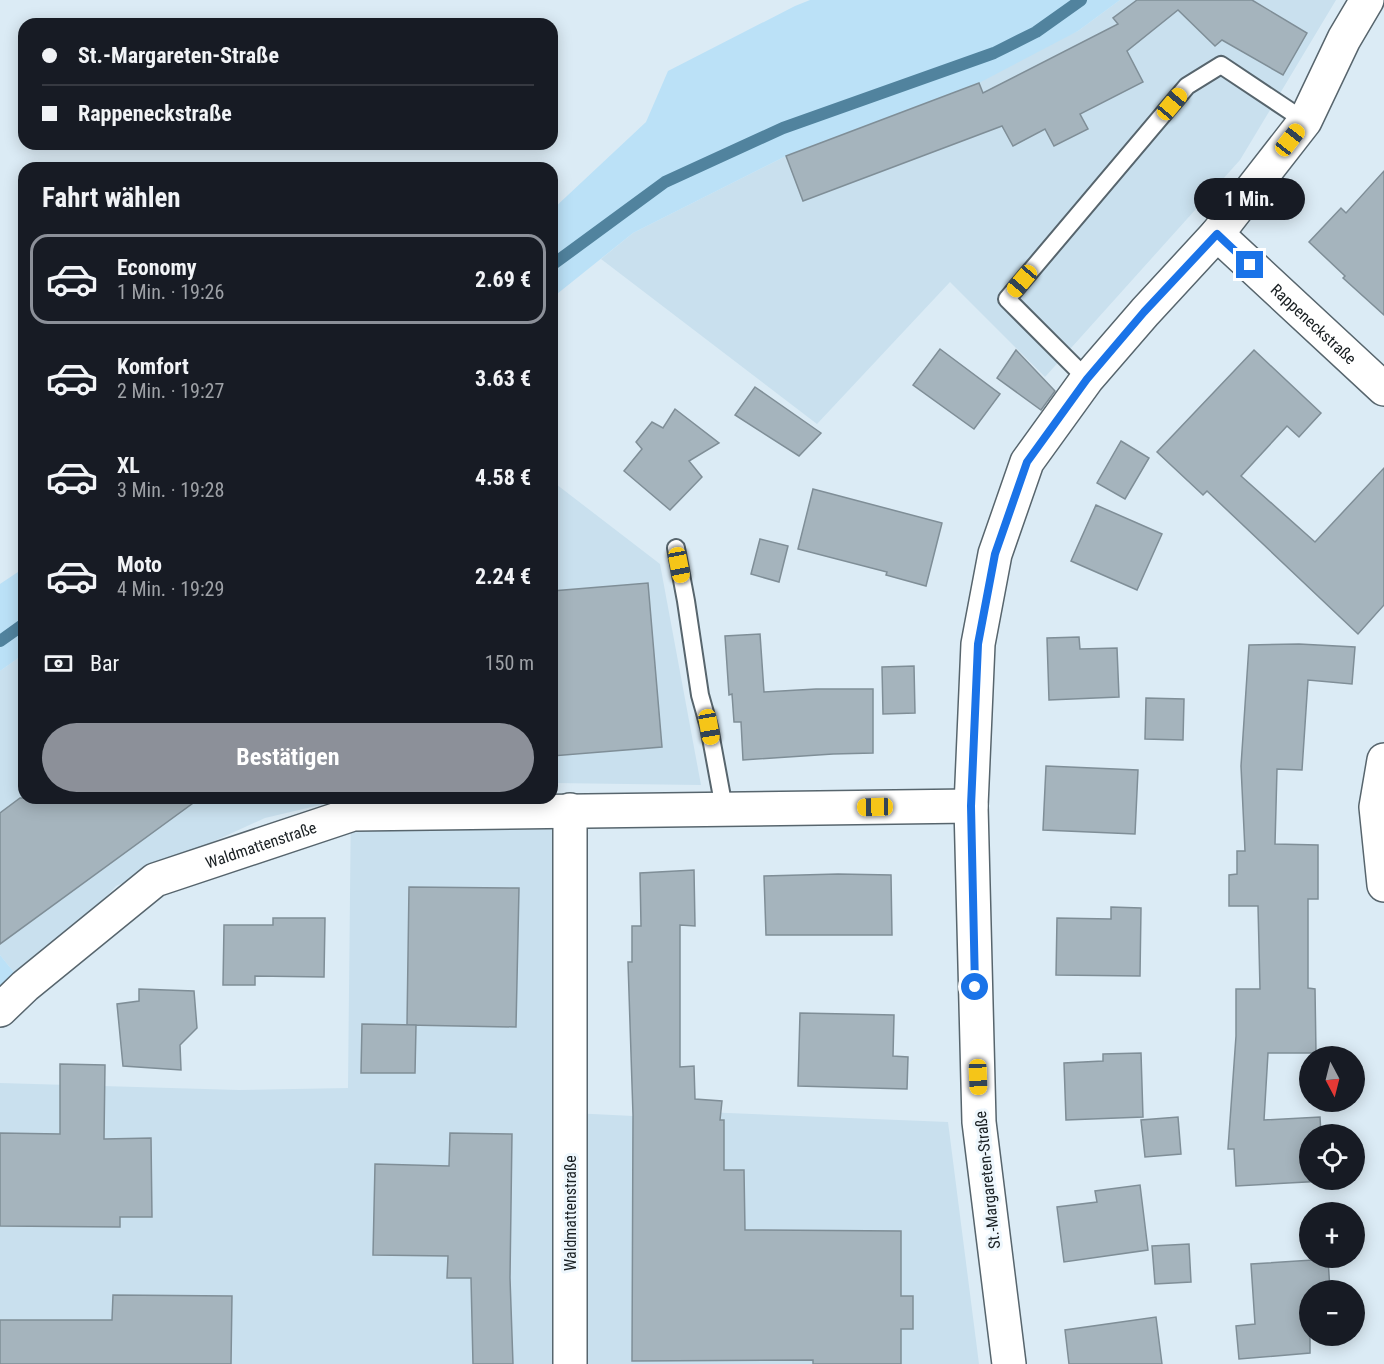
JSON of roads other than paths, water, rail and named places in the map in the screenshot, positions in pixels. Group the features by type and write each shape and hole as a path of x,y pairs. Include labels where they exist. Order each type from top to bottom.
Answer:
{"street":[{"name":"St.-Margareten-Straße","path":"1010,1364 979,1122 971,806 978,644 995,554 1027,462 1087,379 1144,312 1217,234 1305,121 1344,39 1367,0"},
{"name":"Rappeneckstraße","path":"1217,234 1384,389"},
{"path":"1384,760 1376,807 1384,885"},
{"name":"Waldmattenstraße","path":"0,1010 25,986 155,880 353,813 971,806"},
{"name":"Waldmattenstraße","path":"570,810 570,1364"}],"lane":[{"path":"1087,379 1007,298 1187,86 1221,65 1305,121"},
{"path":"676,548 700,695 709,727 724,808"}],"waterway":[{"path":"558,261 665,182 783,128 994,53 1036,32 1081,0"},
{"path":"0,641 18,628"}]}
